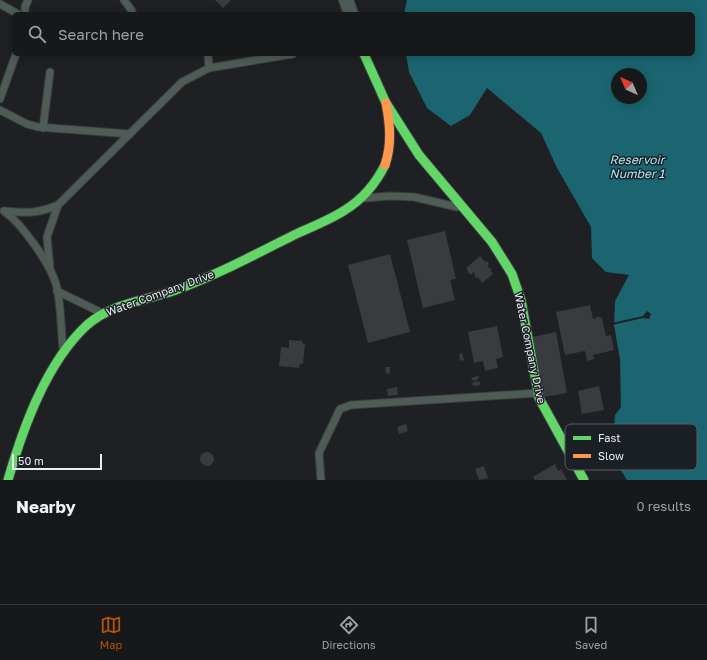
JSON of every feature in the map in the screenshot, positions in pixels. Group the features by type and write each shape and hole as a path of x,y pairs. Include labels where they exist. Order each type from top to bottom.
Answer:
{"street":[{"path":"346,0 350,12"},
{"name":"Water Company Drive","path":"365,56 386,103 419,155 492,242 512,274 521,300 538,393 546,412 565,446"},
{"name":"Water Company Drive","path":"8,480 18,447 30,417 63,353 88,324 103,313 116,307 190,285 345,210 361,199 376,181 387,162 392,133 386,103"},
{"name":"Water Company Drive","path":"578,470 584,480"}],"lane":[{"path":"25,12 25,7 28,0"},
{"path":"124,0 132,12"},
{"path":"0,4 14,12"},
{"path":"0,99 15,56"},
{"path":"208,56 209,68"},
{"path":"2,209 29,214 44,211 58,205 182,82 209,68 281,56"},
{"path":"44,128 50,72"},
{"path":"0,110 27,124 44,128 130,134"},
{"path":"361,199 390,196 414,197 464,209"},
{"path":"50,270 47,237 58,205"},
{"path":"2,209 12,217 29,236 50,270 56,284 63,353"},
{"path":"57,291 103,313"},
{"path":"321,480 319,453 340,409 351,405 538,393"}],"water":[{"name":"Reservoir Number 1","path":"407,0 707,0 707,480 627,480 621,470 697,470 697,424 614,424 615,415 621,407 620,359 614,325 615,301 629,275 606,272 592,258 591,227 557,168 541,133 487,88 470,115 451,126 427,108 409,72 406,56 695,56 695,12 404,12"}],"pier":[{"path":"647,311 651,314 649,319 643,318 612,325 612,323 643,316"}],"building":[{"path":"215,0 231,0 223,8"},
{"path":"445,231 456,279 450,280 455,300 423,308 407,240"},
{"path":"390,254 410,332 368,343 348,265"},
{"path":"480,256 485,262 487,261 489,264 487,266 492,270 491,271 493,274 482,283 478,277 476,278 474,272 470,275 466,268"},
{"path":"590,305 593,319 597,318 596,316 602,318 606,336 611,335 614,350 593,355 594,359 587,361 585,351 565,355 556,312"},
{"path":"497,326 503,357 496,359 498,368 485,371 483,361 474,363 468,332"},
{"path":"556,332 567,393 544,397 532,337"},
{"path":"289,340 302,341 302,343 305,344 303,364 300,364 299,368 279,366 281,347 289,348"},
{"path":"462,353 464,360 460,361 459,354"},
{"path":"385,367 390,367 390,373 386,374"},
{"path":"478,376 479,378 476,380 477,382 480,382 480,385 473,386 472,383 475,382 475,380 472,380 471,378"},
{"path":"599,386 604,410 582,414 578,391"},
{"path":"397,387 398,395 388,396 387,389"},
{"path":"406,424 408,431 399,434 397,427"},
{"path":"207,452 212,454 214,459 212,464 207,466 202,464 200,459 202,454"},
{"path":"555,464 558,471 561,469 567,480 535,480 533,477"},
{"path":"484,466 488,478 479,480 475,469"}],"traffic: fast":[{"path":"365,56 386,103 419,155 492,242 512,274 521,300 539,398 565,445"},
{"path":"8,480 29,418 48,377 72,340 87,325 106,312 173,291 204,279 339,214 352,206 363,196 373,184 385,165"},
{"path":"579,470 584,480"}],"traffic: slow":[{"path":"385,165 389,149 390,134 386,103"}]}
